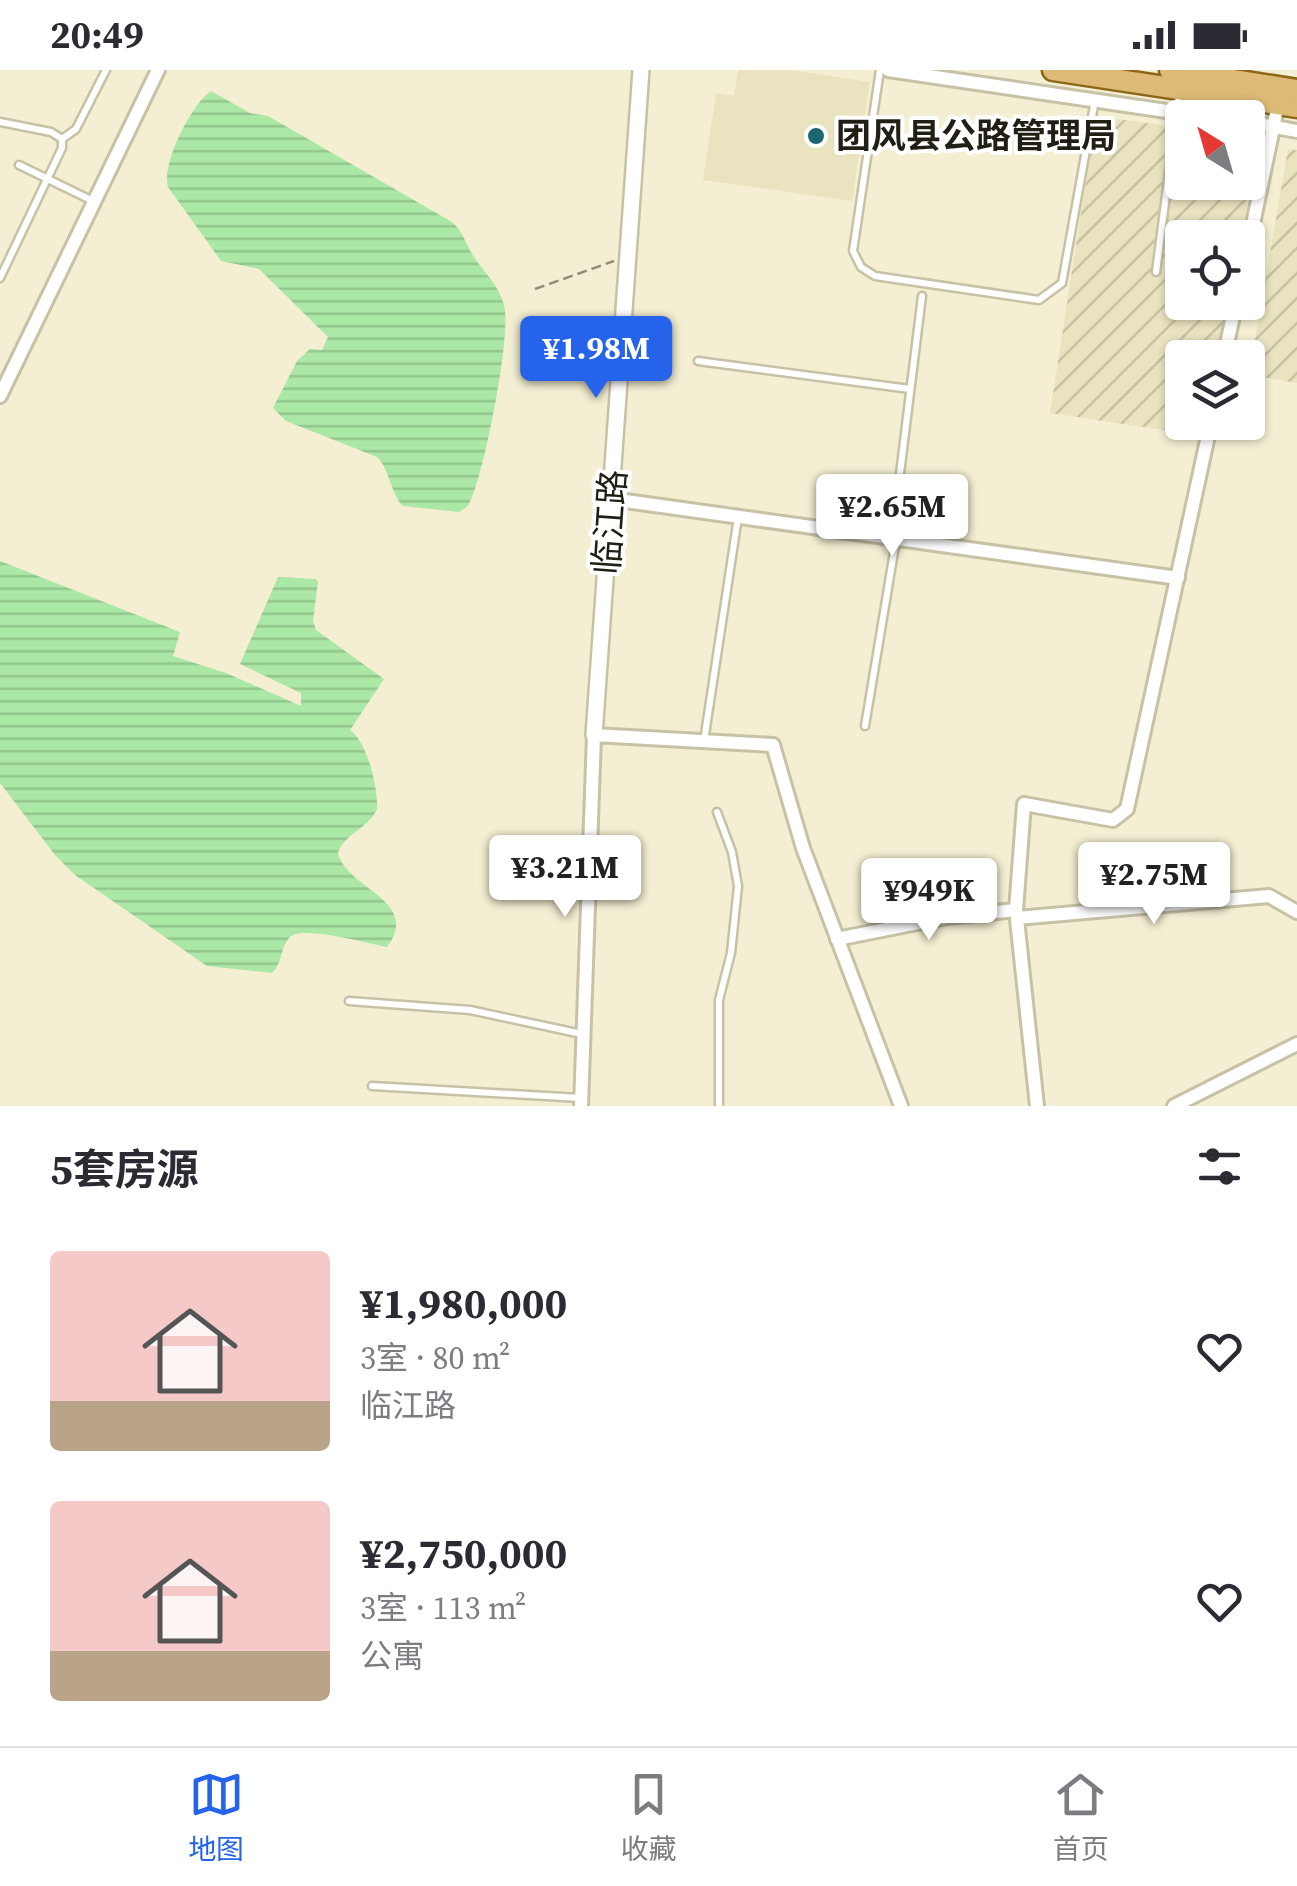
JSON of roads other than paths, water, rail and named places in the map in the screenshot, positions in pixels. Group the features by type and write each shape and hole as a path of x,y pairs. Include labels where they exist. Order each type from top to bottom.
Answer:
{"main road":[{"path":"1052,70 1297,90"},
{"path":"1175,79 1288,105"}],"street":[{"path":"0,396 158,70"},
{"name":"临江路","path":"594,734 641,70"},
{"path":"888,70 1165,110"},
{"path":"1254,220 1273,127 1288,105"},
{"path":"1265,125 1297,131"},
{"path":"1037,1106 1017,914 1024,804 1113,820 1127,809 1206,440"},
{"path":"612,500 1178,578"},
{"path":"581,1102 594,734 773,745 803,848 901,1106"},
{"path":"837,940 946,918 1270,896 1297,912"},
{"path":"1174,1106 1297,1044"}],"lane":[{"path":"62,139 76,130 106,70"},
{"path":"880,70 853,251 861,268 875,276 1040,300 1062,283 1095,100"},
{"path":"0,122 52,132 62,139"},
{"path":"0,278 62,148 62,139"},
{"path":"19,166 94,201"},
{"path":"1156,272 1165,200"},
{"path":"865,726 894,538 922,296"},
{"path":"698,361 910,389"},
{"path":"704,741 738,516"},
{"path":"718,812 732,852 738,886 731,953 720,1000 719,1106"},
{"path":"349,1001 470,1010 582,1034"},
{"path":"372,1086 581,1102"}],"place":[{"name":"团风县公路管理局","path":"816,136"}]}
